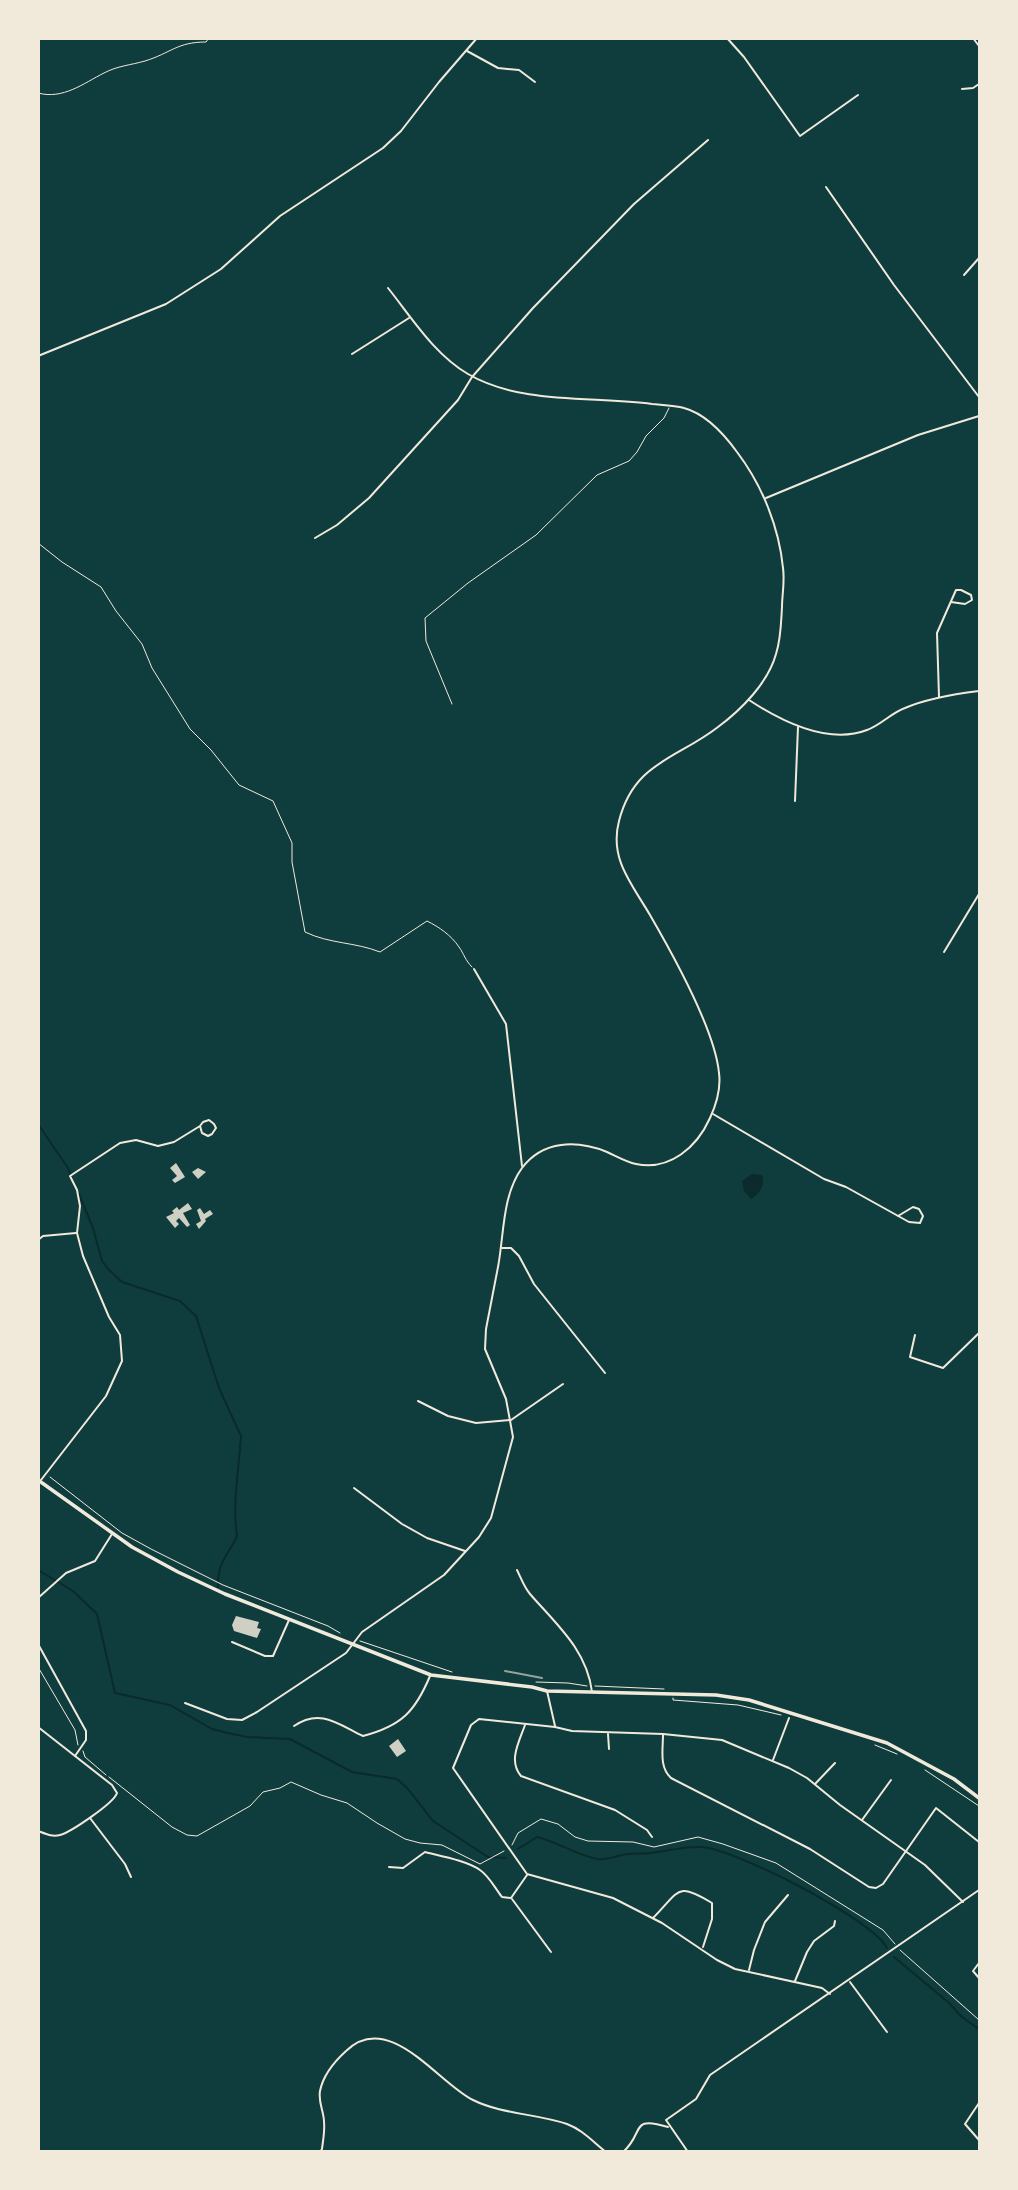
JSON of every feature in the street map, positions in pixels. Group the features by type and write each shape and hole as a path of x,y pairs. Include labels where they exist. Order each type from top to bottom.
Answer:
{"main road":[{"path":"39,1480 113,1534 178,1572 353,1646 430,1675 547,1691 716,1695 749,1700 887,1743 954,1779 979,1798"}],"street":[{"path":"38,356 185,295 221,269 281,216 383,148 401,131 477,38"},
{"path":"727,38 744,57 800,136 858,95"},
{"path":"972,38 979,46"},
{"path":"467,51 498,68 519,70 535,82"},
{"path":"962,89 973,88 979,84"},
{"path":"315,538 337,525 369,498 458,400 472,377 533,308 625,213 708,140"},
{"path":"826,187 894,285 979,397"},
{"path":"964,275 979,258"},
{"path":"186,1703 226,1719 242,1720 279,1698 353,1646 362,1632 444,1575 466,1551 491,1518 513,1437 506,1399 485,1349 508,1200 522,1167 541,1151 557,1144 572,1143 587,1145 636,1164 668,1160 693,1147 703,1134 719,1093 719,1072 707,1030 659,930 626,878 618,859 616,839 619,819 641,778 655,764 717,728 748,699 776,656 781,630 783,569 766,498 739,454 705,418 684,408 670,406 620,400 529,396 472,377 451,363 388,288"},
{"path":"352,354 410,317"},
{"path":"766,498 918,435 979,416"},
{"path":"939,698 937,633 956,590 971,595 972,600 965,604 951,602"},
{"path":"748,699 769,713 798,726 828,733 857,733 868,730 903,708 979,691"},
{"path":"795,801 798,726"},
{"path":"944,952 979,894"},
{"path":"474,969 506,1024 522,1167"},
{"path":"713,1114 824,1179 846,1187 898,1216 915,1224 920,1223 923,1216 919,1209 913,1208 898,1216"},
{"path":"39,1480 106,1396 122,1361 120,1335 109,1317 83,1256 77,1233 80,1206 77,1190 70,1176 120,1143 136,1140 158,1146 174,1142 209,1120 216,1128 212,1134 206,1135 200,1126"},
{"path":"38,1240 43,1236 77,1233"},
{"path":"501,1248 511,1248 519,1256 534,1284 605,1373"},
{"path":"915,1335 910,1357 943,1368 979,1333"},
{"path":"418,1401 448,1416 476,1423 511,1420 563,1384"},
{"path":"354,1488 402,1524 427,1538 466,1551"},
{"path":"38,1598 66,1573 95,1560 113,1534"},
{"path":"517,1570 528,1592 568,1635 583,1660 592,1692"},
{"path":"232,1642 265,1656 273,1656 289,1619"},
{"path":"38,1644 83,1723 86,1740 75,1756"},
{"path":"294,1726 304,1719 324,1717 363,1736 385,1730 420,1701 430,1675"},
{"path":"547,1691 555,1727"},
{"path":"772,1760 789,1718"},
{"path":"830,1994 822,1988 735,1969 653,1918 613,1898 527,1874 453,1768 471,1725 479,1719 572,1731 663,1734 722,1740 789,1768 815,1785 925,1865 963,1902"},
{"path":"525,1725 514,1760 520,1776 615,1810 647,1830 653,1837"},
{"path":"38,1727 111,1785 117,1793 115,1798 60,1835 38,1831"},
{"path":"608,1733 609,1749"},
{"path":"663,1734 664,1770 671,1777 810,1849 869,1887 876,1888 883,1884 936,1808 979,1842"},
{"path":"815,1785 835,1763"},
{"path":"861,1821 891,1780"},
{"path":"89,1817 125,1864 131,1877"},
{"path":"389,1867 403,1868 425,1852 471,1864 481,1870 502,1897 511,1898 551,1952"},
{"path":"511,1898 527,1874"},
{"path":"653,1918 680,1890 689,1889 712,1903 712,1919 702,1948"},
{"path":"688,2151 666,2120 695,2099 710,2075 979,1890"},
{"path":"749,1971 765,1922 788,1895"},
{"path":"795,1982 814,1941 834,1926 835,1921"},
{"path":"979,1963 973,1972 979,1978"},
{"path":"849,1981 887,2032"},
{"path":"320,2151 325,2121 319,2101 321,2087 333,2064 342,2054 352,2045 369,2039 383,2039 414,2054 473,2100 568,2125 606,2151"},
{"path":"979,2103 965,2124 979,2140"},
{"path":"623,2151 630,2145 636,2131 645,2123 671,2127"}],"lane":[{"path":"452,704 426,641 425,618 468,583 536,536 597,475 629,461 646,436 664,418 670,406"}],"path":[{"path":"38,93 51,95 67,92 119,66 146,61 193,41 206,42 209,38"},
{"path":"38,542 62,562 101,587 142,644 152,668 190,729 239,785 273,801 292,843 292,862 305,932 321,940 340,944 356,943 382,951 427,921 439,926 457,944 467,963 474,969"},
{"path":"45,1475 122,1533 143,1545 218,1583 328,1626 342,1635"},
{"path":"358,1640 430,1666 461,1674"},
{"path":"38,1667 75,1730 77,1745 85,1757 141,1803 187,1835 200,1836 250,1806 263,1792 291,1782 347,1803 405,1839 442,1845 480,1864 506,1849"},
{"path":"528,1682 591,1686"},
{"path":"512,1845 518,1833 541,1819 558,1824 575,1837 588,1840 633,1842 654,1847 704,1838 776,1863 883,1930 896,1945"},
{"path":"900,1951 979,2020"}],"water":[{"path":"752,1174 762,1175 763,1182 759,1192 751,1199 744,1191 742,1181"}],"building":[{"path":"176,1163 185,1177 175,1183 172,1180 177,1176 170,1168"},
{"path":"198,1168 206,1172 198,1179 192,1172"},
{"path":"188,1203 192,1209 183,1213 190,1225 187,1227 179,1218 176,1221 179,1224 175,1228 166,1217 174,1213 172,1211 177,1207 179,1210"},
{"path":"200,1208 204,1214 210,1210 213,1214 205,1219 199,1229 196,1224 201,1221 197,1210"},
{"path":"236,1616 259,1622 257,1628 261,1629 257,1638 234,1631 232,1625"},
{"path":"398,1739 406,1751 397,1757 389,1746"}],"waterway":[{"path":"38,1124 68,1168 72,1179"},
{"path":"79,1194 93,1228 102,1261 109,1270 122,1282 180,1301 196,1316 219,1388 241,1436 236,1499 237,1536 221,1565 218,1587"},
{"path":"38,1570 73,1591 97,1614 115,1693 170,1705 212,1729 247,1737 290,1739 352,1772 397,1779 433,1821 488,1857 506,1858"},
{"path":"518,1849 537,1837 582,1855 601,1859 689,1847 719,1851 772,1873 831,1904 857,1920 887,1948"},
{"path":"894,1957 979,2029"}],"railway":[{"path":"505,1671 542,1678"}]}
